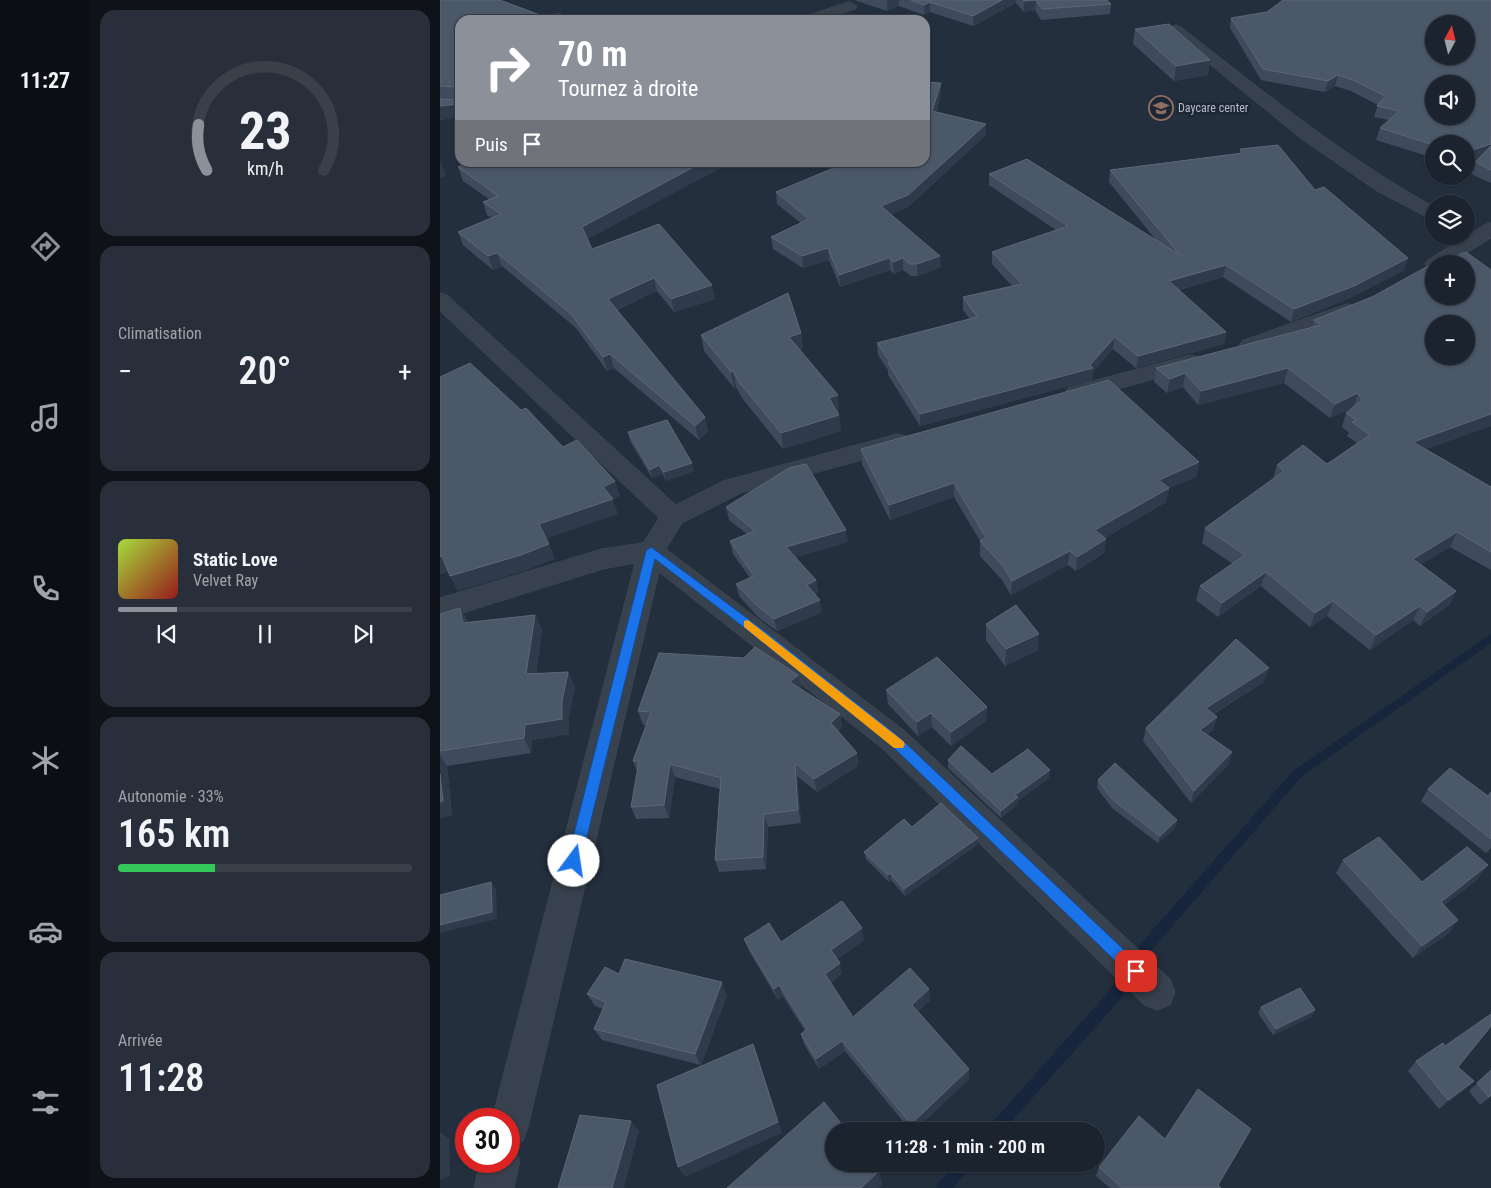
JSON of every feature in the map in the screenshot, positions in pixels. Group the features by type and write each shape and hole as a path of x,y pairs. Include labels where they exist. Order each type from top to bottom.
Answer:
{"street":[{"path":"823,15 850,6"},
{"path":"1176,30 1309,136 1384,187 1425,210"},
{"path":"1447,255 1478,234"},
{"path":"440,299 673,517"},
{"path":"1054,399 1263,343 1367,301"},
{"path":"514,1108 651,551 673,517 732,487 921,435"},
{"path":"440,609 602,559 651,551 763,636 894,740 1151,986"},
{"path":"494,1188 497,1173"}],"building":[{"path":"440,0 500,0 540,15 455,15 455,87 440,86"},
{"path":"911,0 1002,0 973,16 930,2 924,5"},
{"path":"1036,0 1107,0 1111,4 1042,9"},
{"path":"1283,0 1491,0 1491,144 1475,149 1475,135 1425,135 1425,142 1380,128 1399,111 1377,106 1385,96 1353,80 1338,75 1328,81 1263,69 1231,18 1267,12"},
{"path":"1169,24 1210,60 1176,66 1135,29"},
{"path":"930,82 941,83 932,111 986,124 908,195 881,206 940,256 917,264 910,264 903,258 893,262 889,258 839,275 828,248 802,256 771,237 809,219 776,192 836,167 930,167"},
{"path":"440,99 455,100 455,104 440,106"},
{"path":"1278,145 1315,190 1324,187 1408,258 1354,286 1294,309 1226,265 1169,281 1226,332 1138,356 1115,337 1090,365 1093,368 920,414 877,343 977,317 963,297 1022,284 992,252 1068,226 989,174 1027,159 1180,255 1110,170 1243,153 1240,149"},
{"path":"1491,146 1491,170 1475,162"},
{"path":"458,167 694,167 582,227 592,249 659,224 712,285 671,299 654,278 608,299 705,417 695,426 610,354 603,357 571,314 497,253 488,256 458,232 501,214 483,202 498,196"},
{"path":"1466,252 1470,255 1458,255"},
{"path":"1475,258 1491,270 1491,414 1413,442 1491,487 1491,552 1457,532 1413,559 1456,591 1427,612 1420,606 1376,635 1333,601 1315,613 1266,572 1222,603 1200,586 1245,555 1205,528 1284,471 1277,465 1303,445 1327,464 1370,435 1352,422 1356,420 1346,413 1362,400 1358,393 1335,404 1288,368 1201,391 1185,373 1170,379 1156,368 1321,325 1314,320 1372,297 1425,268 1425,305 1475,305"},
{"path":"788,293 801,333 789,337 838,395 829,398 839,415 781,433 739,382 733,371 731,372 701,335"},
{"path":"470,363 521,410 526,408 563,447 577,440 615,481 603,487 613,499 539,524 549,544 521,555 450,576 442,556 440,557 440,377"},
{"path":"1109,380 1199,462 1159,480 1169,488 1095,530 1106,539 1077,557 1070,551 1012,581 1003,566 980,541 986,538 954,483 889,505 861,449"},
{"path":"667,420 692,463 664,472 659,465 650,470 628,432"},
{"path":"806,464 846,530 786,547 816,580 807,585 820,600 774,619 755,604 736,584 754,576 730,541 755,531 726,507 789,468"},
{"path":"1016,605 1039,634 1006,649 986,624"},
{"path":"460,608 463,623 535,615 526,674 568,672 562,701 562,719 525,725 524,738 440,751 440,614"},
{"path":"1236,639 1269,668 1206,708 1217,717 1200,730 1232,752 1194,791 1146,728"},
{"path":"755,647 798,675 790,682 840,714 831,723 857,753 814,779 795,763 798,810 764,814 763,857 715,860 721,778 670,764 664,805 631,807 639,761 633,761 651,712 638,711 659,653 744,658"},
{"path":"937,657 987,707 951,732 931,713 917,722 886,690"},
{"path":"961,746 992,774 1028,749 1050,770 1015,795 1018,797 1001,811 948,760"},
{"path":"1115,763 1177,820 1160,836 1113,800 1098,780"},
{"path":"1450,768 1488,796 1491,792 1491,839 1428,789"},
{"path":"440,774 443,801 440,802"},
{"path":"941,803 978,838 904,889 890,873 888,875 864,852 904,819 912,827"},
{"path":"1379,837 1422,882 1467,847 1488,865 1441,902 1458,920 1422,946 1343,860"},
{"path":"491,882 492,912 440,925 440,895"},
{"path":"842,901 862,928 831,950 840,963 825,974 853,1017 910,968 929,989 912,1005 969,1069 913,1122 909,1122 842,1041 816,1059 801,1034 807,1029 779,985 774,989 744,939 769,923 781,942"},
{"path":"625,959 722,982 695,1054 594,1029 606,1002 587,994 605,967 619,974"},
{"path":"1300,988 1315,1010 1276,1029 1261,1007"},
{"path":"1491,1014 1491,1026 1458,1067 1474,1081 1448,1100 1416,1061 1443,1043 1445,1046"},
{"path":"753,1044 778,1122 678,1167 657,1085"},
{"path":"1491,1070 1491,1095 1489,1097 1477,1083"},
{"path":"1198,1089 1251,1129 1218,1185 1221,1188 1122,1188 1104,1172 1105,1159 1139,1116 1165,1139"},
{"path":"824,1102 840,1122 825,1122 825,1172 878,1172 861,1188 727,1188"},
{"path":"580,1115 631,1121 612,1188 558,1188"}],"waterway":[{"path":"1002,1122 1114,996 1146,947 1297,774 1491,638"},
{"path":"943,1188 958,1172"}],"slow traffic":[{"path":"748,624 898,744"}],"place":[{"name":"Daycare center","path":"1161,108"}],"route":[{"path":"574,861 651,551 763,636 894,740 1136,971"}]}
